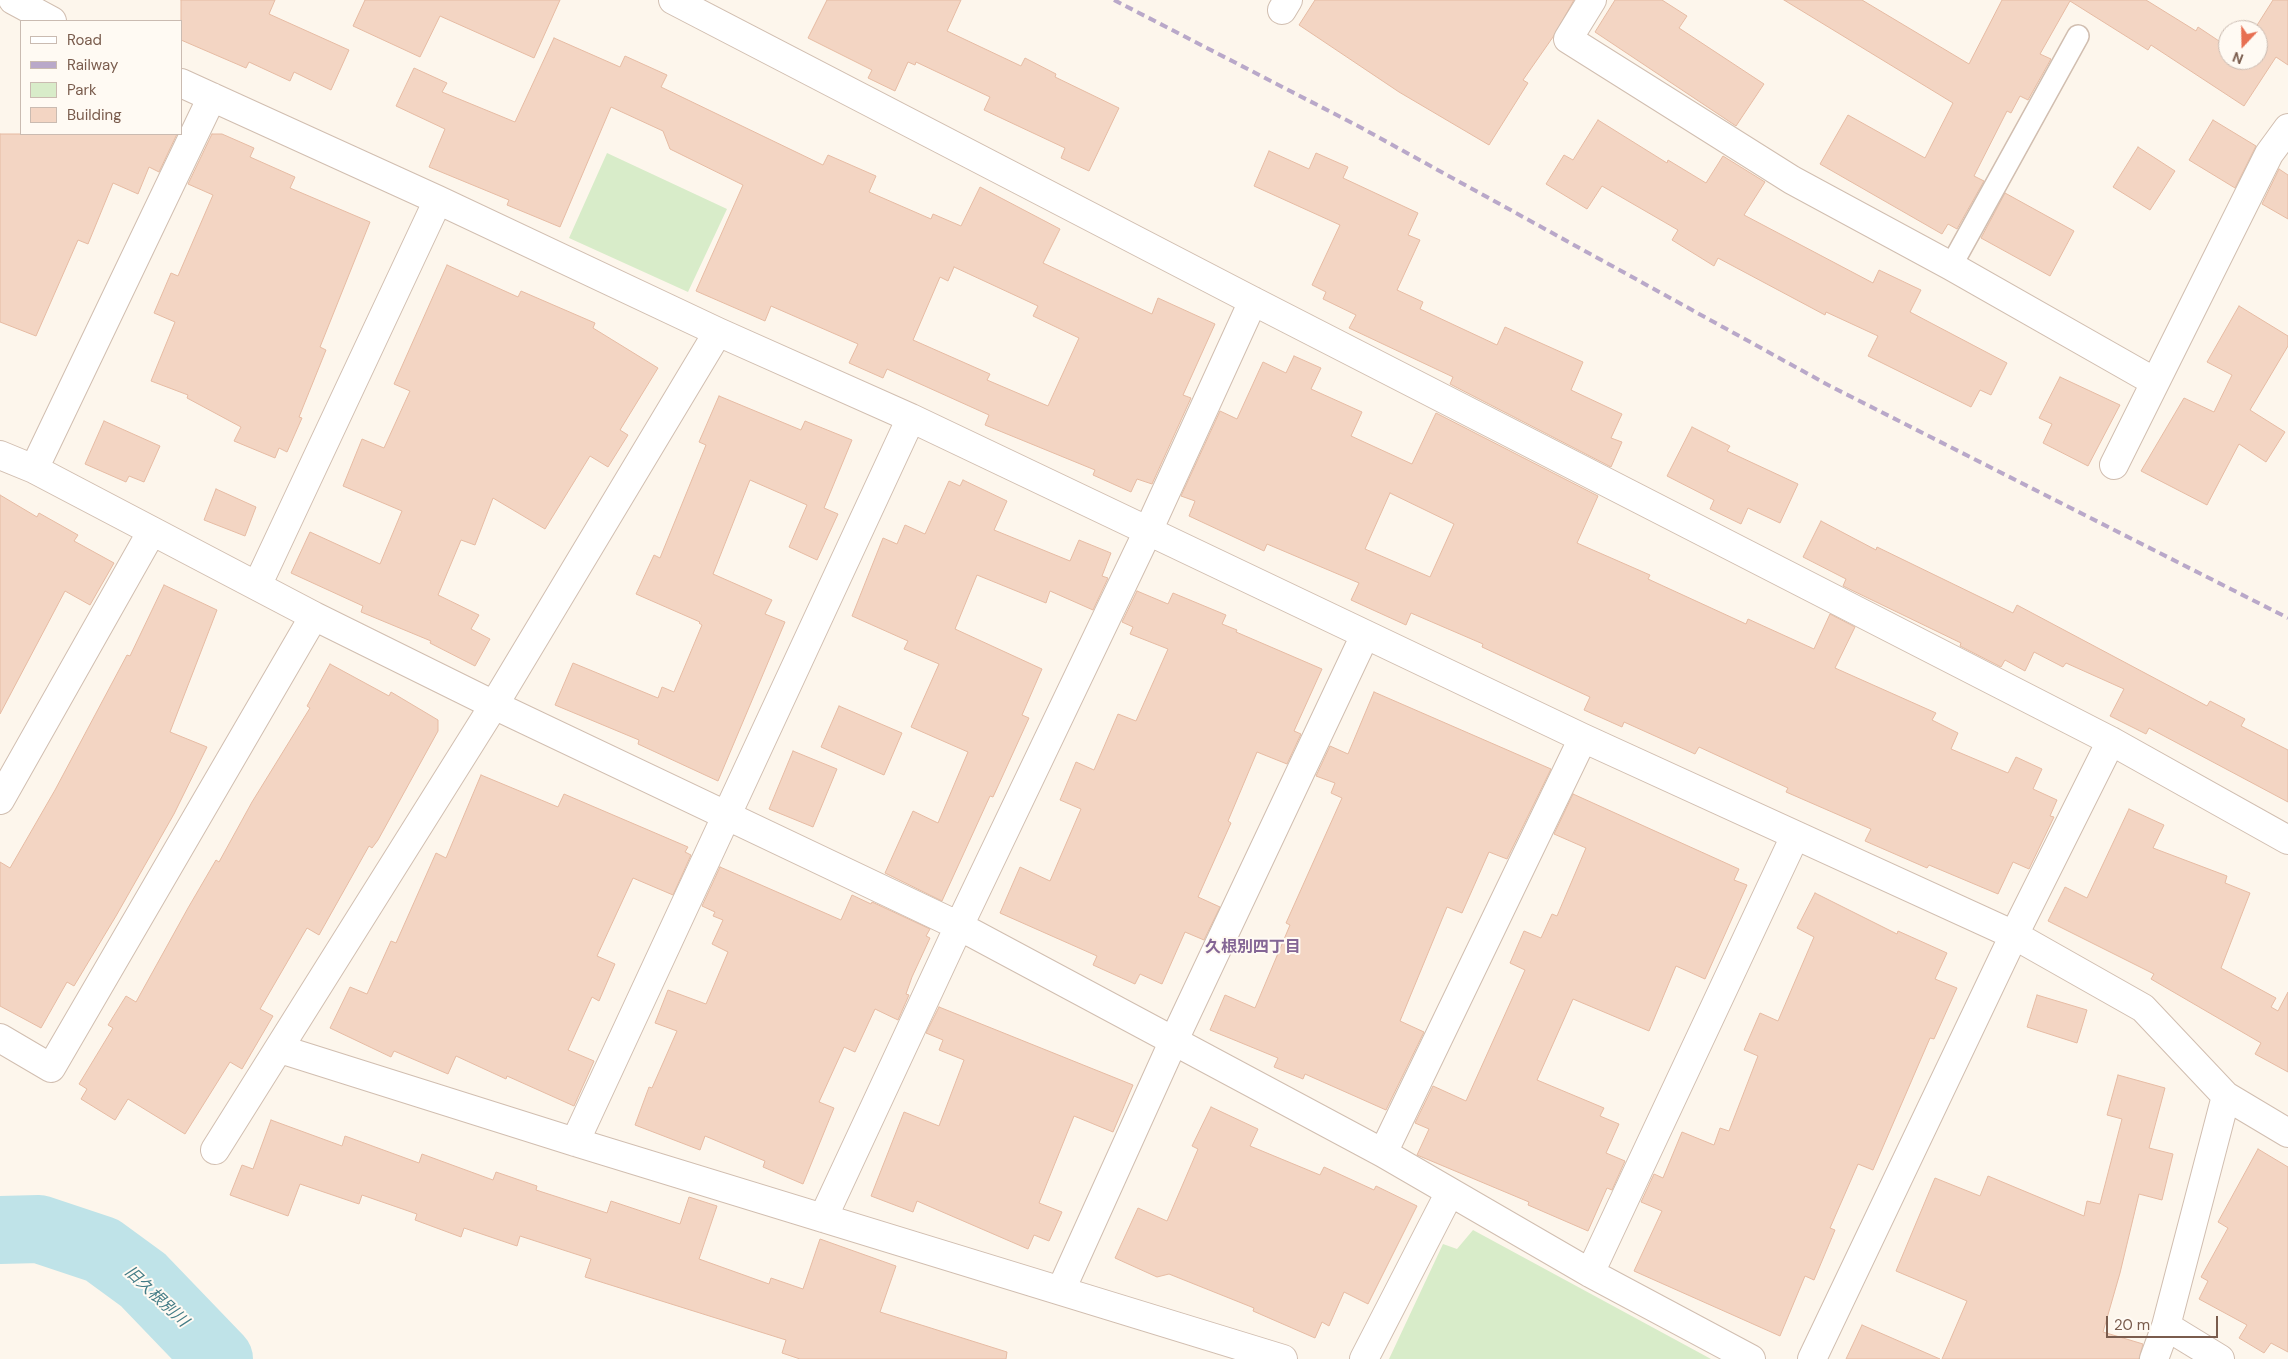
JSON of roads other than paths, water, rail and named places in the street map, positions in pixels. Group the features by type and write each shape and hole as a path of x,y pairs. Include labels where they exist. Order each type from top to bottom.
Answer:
{"street":[{"path":"13,0 50,20"},
{"path":"673,0 1253,301 2111,741 2288,840"},
{"path":"1592,0 1568,39 1792,180 1951,266 2155,382"},
{"path":"182,83 438,200 718,332 911,418 1583,738 2014,935 2143,1008 2226,1096 2288,1133"},
{"path":"34,469 212,97"},
{"path":"2114,465 2269,154 2288,128"},
{"path":"257,586 438,200"},
{"path":"822,1218 1148,531 1253,301"},
{"path":"215,1150 494,705 718,332"},
{"path":"575,1142 911,418"},
{"path":"0,455 34,469 314,616 494,705 959,926 1382,1153 1590,1273 1751,1359"},
{"path":"0,800 152,532"},
{"path":"0,1038 51,1068 314,616"},
{"path":"1061,1290 1174,1040 1365,635"},
{"path":"1382,1153 1583,738"},
{"path":"1812,1359 2014,935 2111,741"},
{"path":"1590,1273 1795,836"},
{"path":"280,1049 575,1142 1283,1359"},
{"path":"2154,1359 2166,1326 2226,1096"},
{"path":"1364,1359 1450,1192"},
{"path":"2166,1326 2220,1359"}],"lane":[{"path":"1951,266 2078,36"}],"waterway":[{"name":"旧久根別川","path":"0,1230 39,1229 102,1250 143,1280 219,1359"}],"railway":[{"path":"1114,0 1358,126 1830,386 2288,618"}],"district":[{"name":"久根別四丁目","path":"1253,948"}]}
